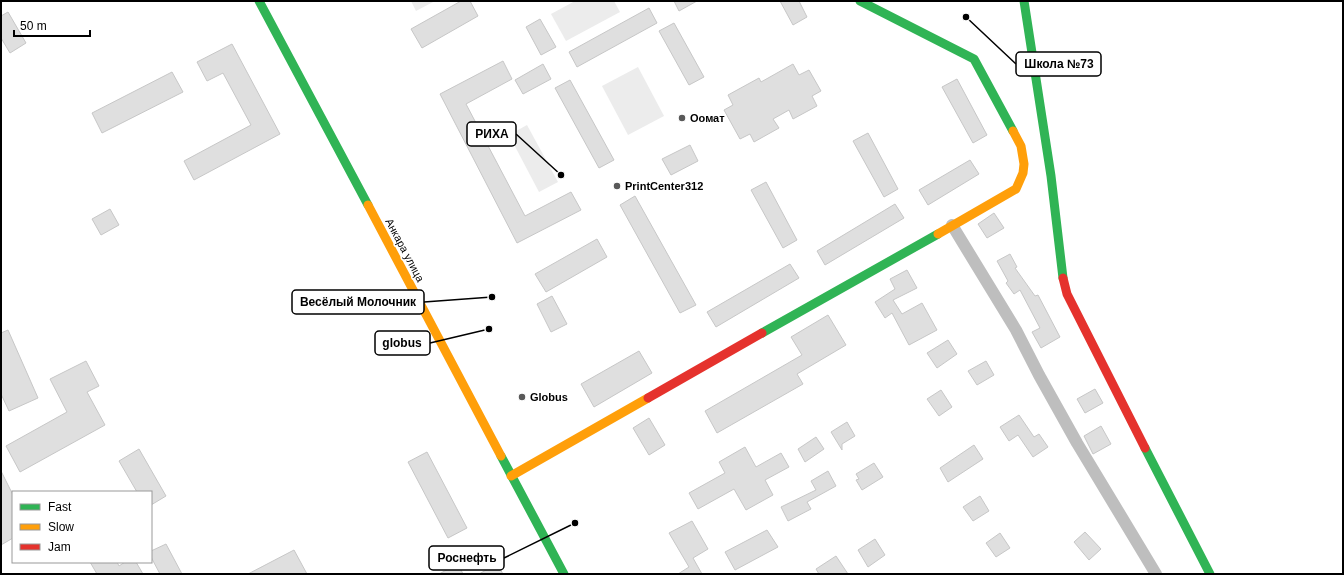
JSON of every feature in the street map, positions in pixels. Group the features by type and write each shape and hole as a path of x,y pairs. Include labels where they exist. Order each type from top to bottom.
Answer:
{"street":[{"path":"511,476 1016,189 1025,170 1025,160 1021,146 974,59 860,1"},
{"path":"1024,1 1051,176 1061,269 1067,294 1210,574"},
{"name":"Анкара улица","path":"263,2 511,476 564,574"},
{"path":"952,225 1016,330 1077,443 1156,574"}],"shaded area":[{"path":"411,1 435,1 416,11"},
{"path":"575,1 614,1 620,12 566,41 551,14"},
{"path":"638,67 664,116 628,135 602,86"},
{"path":"527,125 558,182 539,192 509,135"}],"building":[{"path":"461,1 470,1 478,16 422,48 411,29"},
{"path":"674,1 697,1 679,11"},
{"path":"780,1 799,1 807,17 793,25"},
{"path":"649,8 657,23 577,67 569,52"},
{"path":"8,12 26,43 10,53 1,38 1,16"},
{"path":"540,19 556,47 541,55 526,27"},
{"path":"674,23 704,77 689,85 659,31"},
{"path":"232,44 280,134 194,180 184,161 251,125 223,73 207,81 197,62"},
{"path":"503,61 512,79 466,104 525,216 571,192 581,210 517,243 440,94"},
{"path":"543,64 551,79 523,94 515,80"},
{"path":"793,64 799,75 809,70 821,91 812,96 817,106 793,119 789,110 773,119 779,128 754,142 750,134 740,139 724,110 733,105 728,95 759,78 761,82"},
{"path":"172,72 183,92 102,133 92,113"},
{"path":"957,79 987,135 973,143 942,87"},
{"path":"570,80 614,160 599,168 555,88"},
{"path":"868,133 898,189 884,197 853,141"},
{"path":"690,145 698,161 671,175 662,159"},
{"path":"970,160 979,174 928,205 919,190"},
{"path":"766,182 797,240 783,248 751,190"},
{"path":"635,196 696,305 680,313 620,205"},
{"path":"895,204 904,218 825,265 817,251"},
{"path":"110,209 119,225 101,235 92,219"},
{"path":"994,213 1004,228 987,238 978,224"},
{"path":"597,239 607,257 546,292 535,274"},
{"path":"1010,254 1017,267 1015,268 1035,296 1038,295 1060,337 1041,348 1032,332 1040,328 1020,290 1014,294 1006,283 1008,281 997,261"},
{"path":"790,264 799,278 716,327 707,312"},
{"path":"907,270 917,288 893,300 902,314 922,303 937,330 909,345 892,313 885,318 875,302 895,289 890,279"},
{"path":"552,296 567,324 551,332 537,304"},
{"path":"828,315 846,345 797,374 803,384 717,433 705,411 802,355 791,337"},
{"path":"8,330 38,398 9,411 1,394 1,333"},
{"path":"948,340 957,354 937,368 927,353"},
{"path":"639,351 652,373 594,407 581,384"},
{"path":"86,361 99,386 87,392 105,425 20,472 6,446 67,412 50,379"},
{"path":"986,361 994,375 977,385 968,371"},
{"path":"1095,389 1103,403 1085,413 1077,399"},
{"path":"941,390 952,407 939,416 927,399"},
{"path":"1019,415 1034,437 1039,434 1048,447 1033,457 1018,435 1009,441 1000,427"},
{"path":"649,418 665,445 649,455 633,428"},
{"path":"847,422 855,436 842,444 842,450 831,432"},
{"path":"1101,426 1111,444 1093,454 1084,436"},
{"path":"816,437 824,449 805,462 798,449"},
{"path":"974,445 983,459 948,482 940,468"},
{"path":"745,447 756,467 781,453 789,467 765,480 773,495 746,510 734,489 698,509 689,493 725,473 719,462"},
{"path":"139,449 166,496 152,504 152,491 136,491 119,461"},
{"path":"427,452 467,528 448,538 408,462"},
{"path":"874,463 883,477 862,490 856,480 859,479 856,474"},
{"path":"1,471 12,493 12,539 1,545"},
{"path":"828,471 836,486 807,502 811,509 788,521 781,507 816,490 811,481"},
{"path":"980,496 989,511 973,521 963,507"},
{"path":"692,521 708,549 693,558 702,574 678,574 689,567 669,533"},
{"path":"767,530 778,547 735,570 725,552"},
{"path":"1085,532 1101,549 1089,560 1074,542"},
{"path":"1000,533 1010,548 996,557 986,543"},
{"path":"875,539 885,555 868,567 858,550"},
{"path":"166,544 182,574 160,574 152,559 152,551"},
{"path":"294,550 307,574 248,574"},
{"path":"836,556 848,574 819,574 816,569"},
{"path":"91,563 118,563 119,566 124,563 137,563 143,574 97,574"},
{"path":"458,564 463,574 439,574"},
{"path":"497,564 503,574 479,574"}],"traffic: fast":[{"path":"259,1 368,205"},
{"path":"860,1 974,59 1013,131"},
{"path":"1024,1 1051,176 1063,278"},
{"path":"762,333 938,234"},
{"path":"1145,448 1210,574"},
{"path":"501,456 564,574"}],"traffic: slow":[{"path":"938,234 1016,189 1023,173 1024,164 1021,146 1013,131"},
{"path":"368,205 501,456"},
{"path":"511,476 648,398"}],"traffic: jam":[{"path":"1063,278 1067,294 1145,448"},
{"path":"648,398 762,333"}],"place":[{"name":"Школа №73","path":"966,17"},
{"name":"Оомат","path":"682,118"},
{"name":"РИХА","path":"561,175"},
{"name":"PrintCenter312","path":"617,186"},
{"name":"Весёлый Молочник","path":"492,297"},
{"name":"globus","path":"489,329"},
{"name":"Globus","path":"522,397"},
{"name":"Роснефть","path":"575,523"}]}
